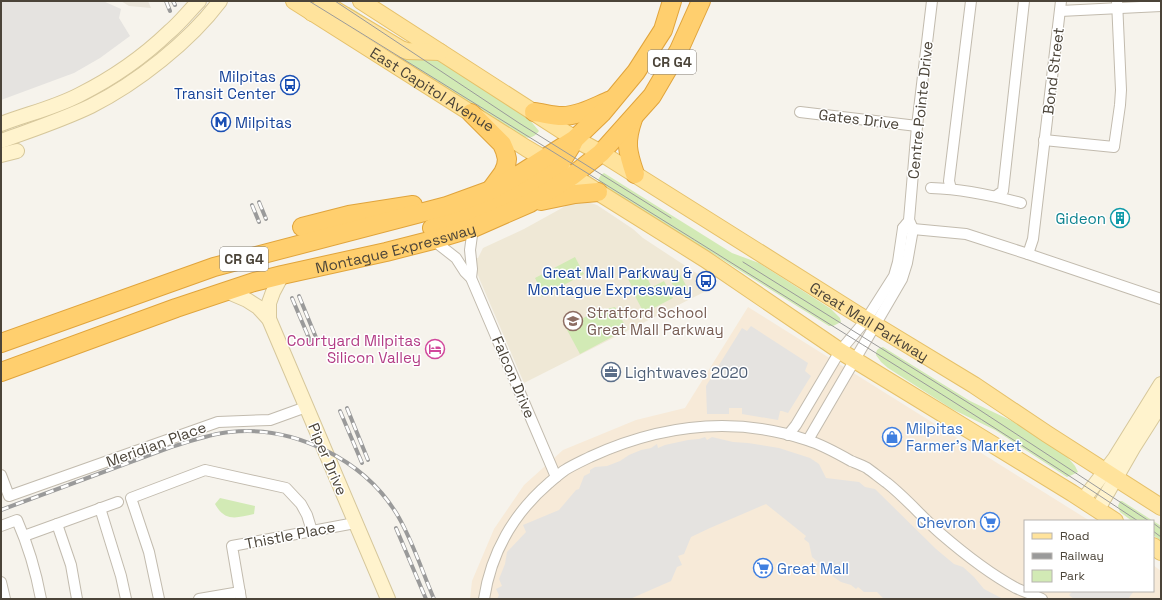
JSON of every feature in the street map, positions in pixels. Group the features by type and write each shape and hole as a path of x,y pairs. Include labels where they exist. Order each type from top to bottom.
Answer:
{"highway":[{"name":"CR G4","path":"575,139 602,113 636,72 663,30 672,1"},
{"name":"Montague Expressway","path":"1,343 214,267 447,206 490,190 520,174 558,167 601,153 652,96 679,50 701,1"},
{"path":"534,112 561,116 568,115 578,113 614,99"},
{"path":"471,113 502,144 507,159 503,173 490,190"},
{"path":"633,118 627,141 634,174"},
{"path":"386,252 408,236 450,222 488,206 547,175 558,167 575,139"},
{"name":"Montague Expressway","path":"1,372 226,291 282,274 386,252 473,228 530,203 558,167"},
{"path":"530,203 575,194 598,192"},
{"path":"302,227 349,215 421,203 468,198"}],"main road":[{"name":"East Capitol Avenue","path":"294,1 558,167"},
{"path":"361,1 575,139"},
{"path":"312,13 322,6 327,6 401,49 407,51 440,52"},
{"name":"Great Mall Parkway","path":"575,139 601,153 870,323 974,385 1161,507"},
{"path":"558,167 705,259 840,351 1114,520"}],"street":[{"path":"1,124 79,95 106,80 138,58 169,33 199,1"},
{"path":"1,141 64,118 91,106 118,91 158,62 178,45 199,26 220,1"},
{"name":"Centre Pointe Drive","path":"808,440 855,360 870,323 894,276 898,262 906,224 932,1"},
{"path":"951,189 949,181 971,1"},
{"path":"996,196 1003,191 1024,1"},
{"path":"1044,140 1114,147 1121,90 1117,5"},
{"path":"1061,6 1161,6"},
{"name":"Bond Street","path":"1028,254 1033,239 1061,6"},
{"name":"Gates Drive","path":"800,112 917,126"},
{"path":"1,155 17,151"},
{"path":"931,188 951,189 996,196 1021,203"},
{"name":"Centre Pointe Drive","path":"870,323 902,279 907,263 913,229 906,224"},
{"name":"Falcon Drive","path":"471,278 472,269 470,250 473,228"},
{"path":"913,229 966,234 1161,299"},
{"name":"Falcon Drive","path":"433,240 456,258 471,278 556,477"},
{"name":"Piper Drive","path":"269,319 269,303 282,274"},
{"name":"Piper Drive","path":"226,291 247,300 258,307 269,319 388,599"},
{"path":"788,435 796,425 840,351 870,323"},
{"path":"1098,509 1111,475 1115,458 1161,384"},
{"path":"1083,500 1111,475 1133,448 1161,404"},
{"name":"Meridian Place","path":"1,476 9,496 218,422 270,420 306,407"},
{"path":"484,599 490,569 506,533 530,501 565,470 607,449 641,437 675,429 734,426 755,428 808,440 866,468 897,491 939,533 1004,581 1024,591"},
{"path":"159,599 149,552 131,498 205,470 286,488 308,514 312,531"},
{"path":"24,536 118,502"},
{"path":"100,508 122,576 126,599"},
{"path":"1,526 17,520 24,536 37,578 41,599"},
{"name":"Thistle Place","path":"241,596 232,546 355,523"},
{"path":"56,524 71,564 77,599"},
{"path":"1,582 5,599"},
{"path":"1026,592 1042,599"},
{"path":"199,599 241,596"}],"shaded area":[{"path":"1,1 103,1 121,9 119,18 130,36 100,58 74,73 1,100"},
{"path":"121,1 148,1 151,8 129,6"},
{"name":"Stratford School Great Mall Parkway","path":"584,201 597,205 633,229 643,238 716,286 524,383 479,278 475,267 475,258 478,258 483,248 524,229 571,203"},
{"name":"Great Mall","path":"748,307 1088,520 1024,520 1024,592 1154,592 1154,566 1161,571 1161,599 470,599 472,581 494,529 524,485 563,450 636,420 685,408"},
{"path":"751,326 808,363 805,371 811,376 788,413 780,411 778,420 742,414 742,408 729,408 729,414 707,414 706,386 742,328 747,331"},
{"path":"705,437 707,440 712,437 733,442 779,448 810,458 819,464 826,478 859,482 865,487 875,489 936,549 954,564 963,567 984,589 1003,599 884,599 877,592 864,592 858,587 856,589 851,585 841,582 816,565 818,562 812,557 809,543 804,539 806,536 766,504 691,537 684,554 678,556 682,565 677,567 671,581 630,599 497,599 499,595 496,589 502,586 499,579 505,564 507,552 526,532 523,525 559,510 576,490 579,489 584,476 590,473 590,470 595,467 607,466 620,461 629,455 651,448 657,444 658,448 665,445"},
{"path":"1072,592 1133,592 1128,599 1074,599 1069,595"}],"green space":[{"path":"346,7 356,11 414,50 443,63 519,111 529,119 539,131 530,138 519,135 335,18"},
{"path":"604,173 732,253 759,263 831,309 840,318 841,322 833,326 829,326 707,250 686,239 604,187 598,180"},
{"path":"575,257 584,274 542,297 539,291 541,290 535,278"},
{"path":"677,269 688,289 678,295 667,274"},
{"path":"644,271 651,286 636,294 628,279"},
{"path":"664,281 673,298 644,313 635,296"},
{"path":"615,307 627,329 580,354 566,328 594,312"},
{"path":"883,347 970,401 1029,430 1064,453 1078,472 1067,477 995,430 952,409 888,368 876,355 876,352"},
{"path":"220,498 255,506 254,514 242,517 227,516 219,510 215,504"},
{"path":"1120,501 1122,501 1152,520 1131,520 1120,512 1118,506"},
{"path":"1154,522 1161,526 1161,541 1154,536"}],"tram line":[{"path":"309,1 1021,444 1136,520"},
{"path":"335,1 519,123 671,218"},
{"path":"743,262 975,407 1147,520"},
{"path":"1154,524 1161,529"},
{"path":"1154,532 1161,537"}],"railway":[{"path":"166,1 170,11"},
{"path":"173,1 175,5"},
{"path":"259,202 266,219"},
{"path":"252,205 259,222"},
{"path":"299,296 317,340"},
{"path":"292,298 311,343"},
{"path":"347,408 368,460"},
{"path":"340,411 362,463"},
{"path":"1,510 171,447 200,438 230,432 254,431 279,434 326,450 367,478 384,496 398,516 413,546 434,599"},
{"path":"396,528 426,599"}],"place":[{"name":"Milpitas Transit Center","path":"290,85"},
{"name":"Milpitas","path":"221,122"},
{"name":"Gideon","path":"1120,218"},
{"name":"Great Mall Parkway & Montague Expressway","path":"706,281"},
{"name":"Stratford School Great Mall Parkway","path":"573,321"},
{"name":"Courtyard Milpitas Silicon Valley","path":"435,349"},
{"name":"Lightwaves 2020","path":"611,372"},
{"name":"Milpitas Farmer's Market","path":"892,437"},
{"name":"Chevron","path":"990,522"},
{"name":"Great Mall","path":"763,568"}]}
